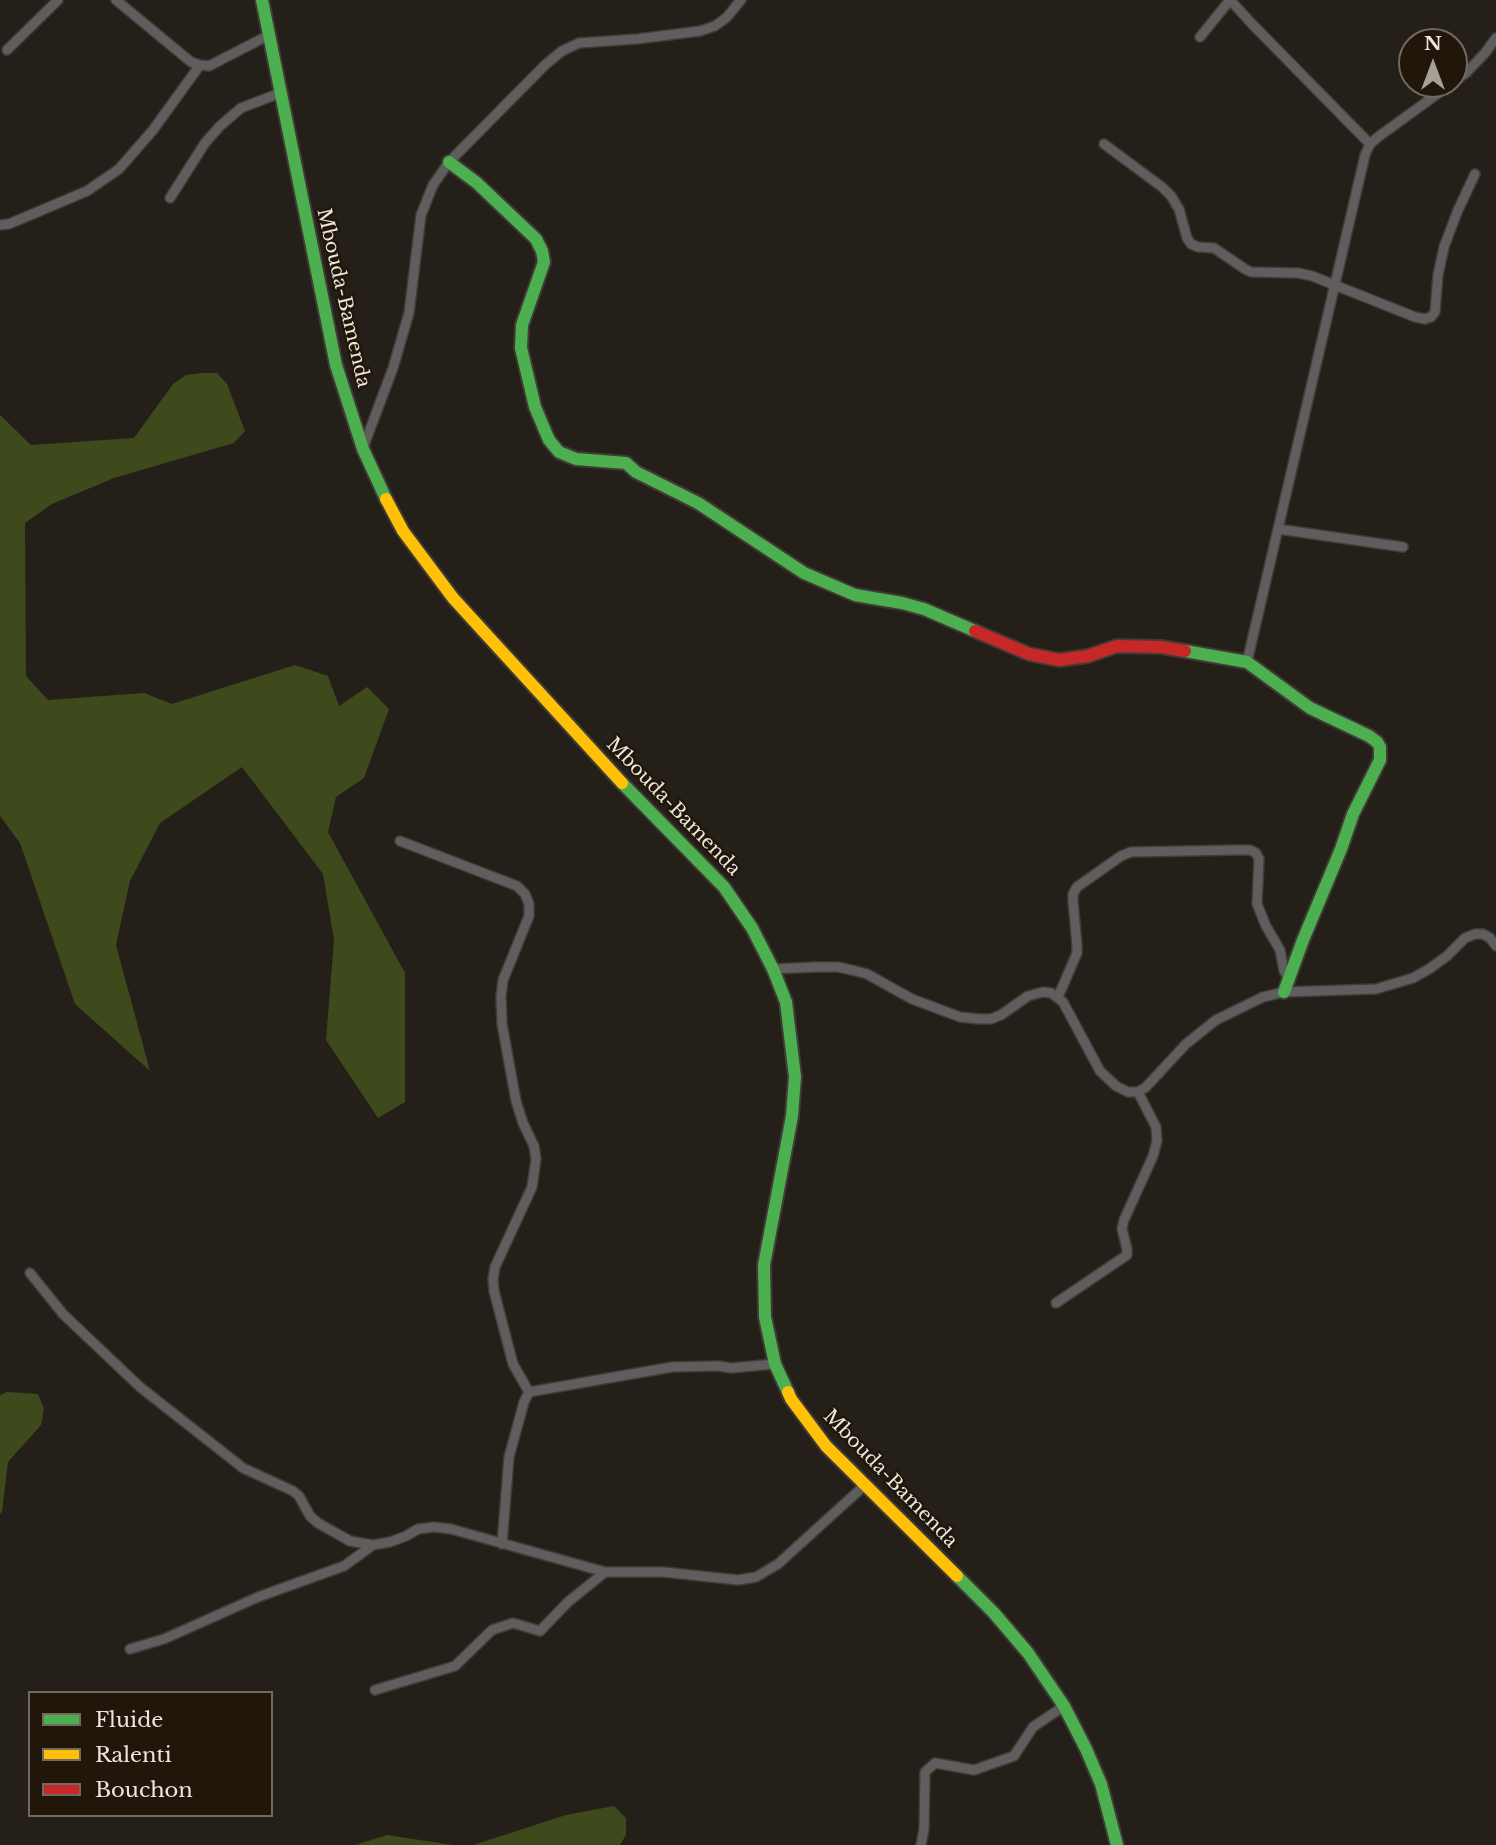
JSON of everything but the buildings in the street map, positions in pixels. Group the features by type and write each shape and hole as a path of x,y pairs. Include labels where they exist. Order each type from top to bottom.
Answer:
{"main road":[{"name":"Mbouda-Bamenda","path":"262,0 336,366 363,449 403,531 453,598 644,807 724,887 752,928 774,969 786,1002 794,1077 792,1116 764,1265 765,1317 775,1364 791,1399 826,1446 994,1613 1028,1653 1064,1706 1086,1749 1101,1784 1116,1845"},
{"path":"449,162 477,183 536,239 542,251 544,262 522,325 521,348 535,407 549,440 559,452 576,459 626,463 636,472 698,503 804,573 855,595 924,609 1029,654 1059,660 1088,656 1117,646 1161,647 1247,662 1310,708 1370,736 1377,742 1380,747 1380,760 1353,814 1284,992"}],"street":[{"path":"7,50 58,0"},
{"path":"116,0 191,62 200,65 209,66 269,35"},
{"path":"363,449 393,368 409,313 421,215 433,184 449,162 562,51 579,43 700,31 715,26 727,17 741,0"},
{"path":"1200,37 1230,0 1370,145"},
{"path":"1468,71 1496,38"},
{"path":"0,225 9,224 87,191 119,169 153,130 200,65"},
{"path":"170,198 205,143 220,126 241,108 280,93"},
{"path":"1247,662 1365,155 1370,145 1432,98"},
{"path":"1104,144 1171,196 1179,209 1191,244 1214,248 1251,272 1312,276 1415,317 1425,318 1431,317 1435,312 1438,275 1444,247 1475,174"},
{"path":"1278,529 1403,547"},
{"path":"400,841 517,886 525,894 529,904 529,916 503,980 501,997 502,1024 516,1101 534,1146 536,1159 532,1187 495,1268 493,1279 513,1364 529,1392"},
{"path":"1058,997 1077,953 1073,894 1077,887 1121,856 1132,852 1251,850 1256,853 1259,859 1257,904 1280,950 1284,971 1289,978"},
{"path":"774,969 838,967 856,971 867,974 912,999 960,1017 979,1019 991,1019 1001,1015 1028,996 1051,993 1063,1002 1100,1071 1128,1093 1138,1092 1146,1087 1186,1044 1216,1020 1263,997 1284,992 1376,989 1413,978 1429,969 1447,956 1465,937 1483,934 1496,946"},
{"path":"1056,1303 1127,1255 1122,1235 1124,1220 1157,1141 1156,1127 1138,1092"},
{"path":"30,1273 62,1314 151,1395 243,1468 293,1490 310,1516 350,1541 373,1545 390,1542 418,1529 451,1528 605,1572 663,1572 738,1580 756,1577 778,1564 865,1485"},
{"path":"529,1392 672,1367 731,1368 775,1364"},
{"path":"502,1544 509,1457 529,1392"},
{"path":"130,1649 164,1639 258,1597 344,1566 373,1545"},
{"path":"375,1690 455,1666 492,1630 513,1623 540,1631 568,1602 605,1572"},
{"path":"921,1845 924,1829 925,1772 935,1763 974,1770 1014,1756 1033,1727 1064,1706"}],"green space":[{"path":"217,373 227,384 245,431 234,443 114,478 52,504 25,523 26,676 48,700 144,693 172,704 295,665 328,676 339,706 367,687 389,709 364,778 336,797 328,832 405,973 405,1102 378,1118 326,1040 334,940 323,874 242,767 160,823 130,881 116,945 150,1071 75,1004 20,843 0,816 0,415 31,445 134,438 173,384 186,375"},
{"path":"7,1392 38,1394 44,1409 41,1425 8,1462 0,1514 0,1395"},
{"path":"614,1806 626,1818 626,1835 620,1845 473,1845 566,1815"},
{"path":"387,1835 453,1845 355,1845"}],"traffic: fast":[{"path":"262,0 336,365 363,449 386,499"},
{"path":"449,162 477,183 536,239 542,251 544,262 522,325 521,348 535,407 549,440 559,452 576,459 626,463 636,472 698,503 804,573 855,595 924,609 975,631"},
{"path":"1185,651 1247,662 1310,708 1369,736 1380,747 1380,760 1353,814 1284,992"},
{"path":"622,783 724,887 752,928 786,1002 795,1077 792,1116 764,1265 765,1317 775,1364 788,1392"},
{"path":"957,1576 994,1613 1028,1653 1064,1706 1101,1784 1117,1845"}],"traffic: slow":[{"path":"386,499 403,531 453,598 622,783"},
{"path":"788,1392 826,1446 957,1576"}],"traffic: jam":[{"path":"975,631 1029,654 1059,660 1088,656 1117,646 1161,647 1185,651"}]}
